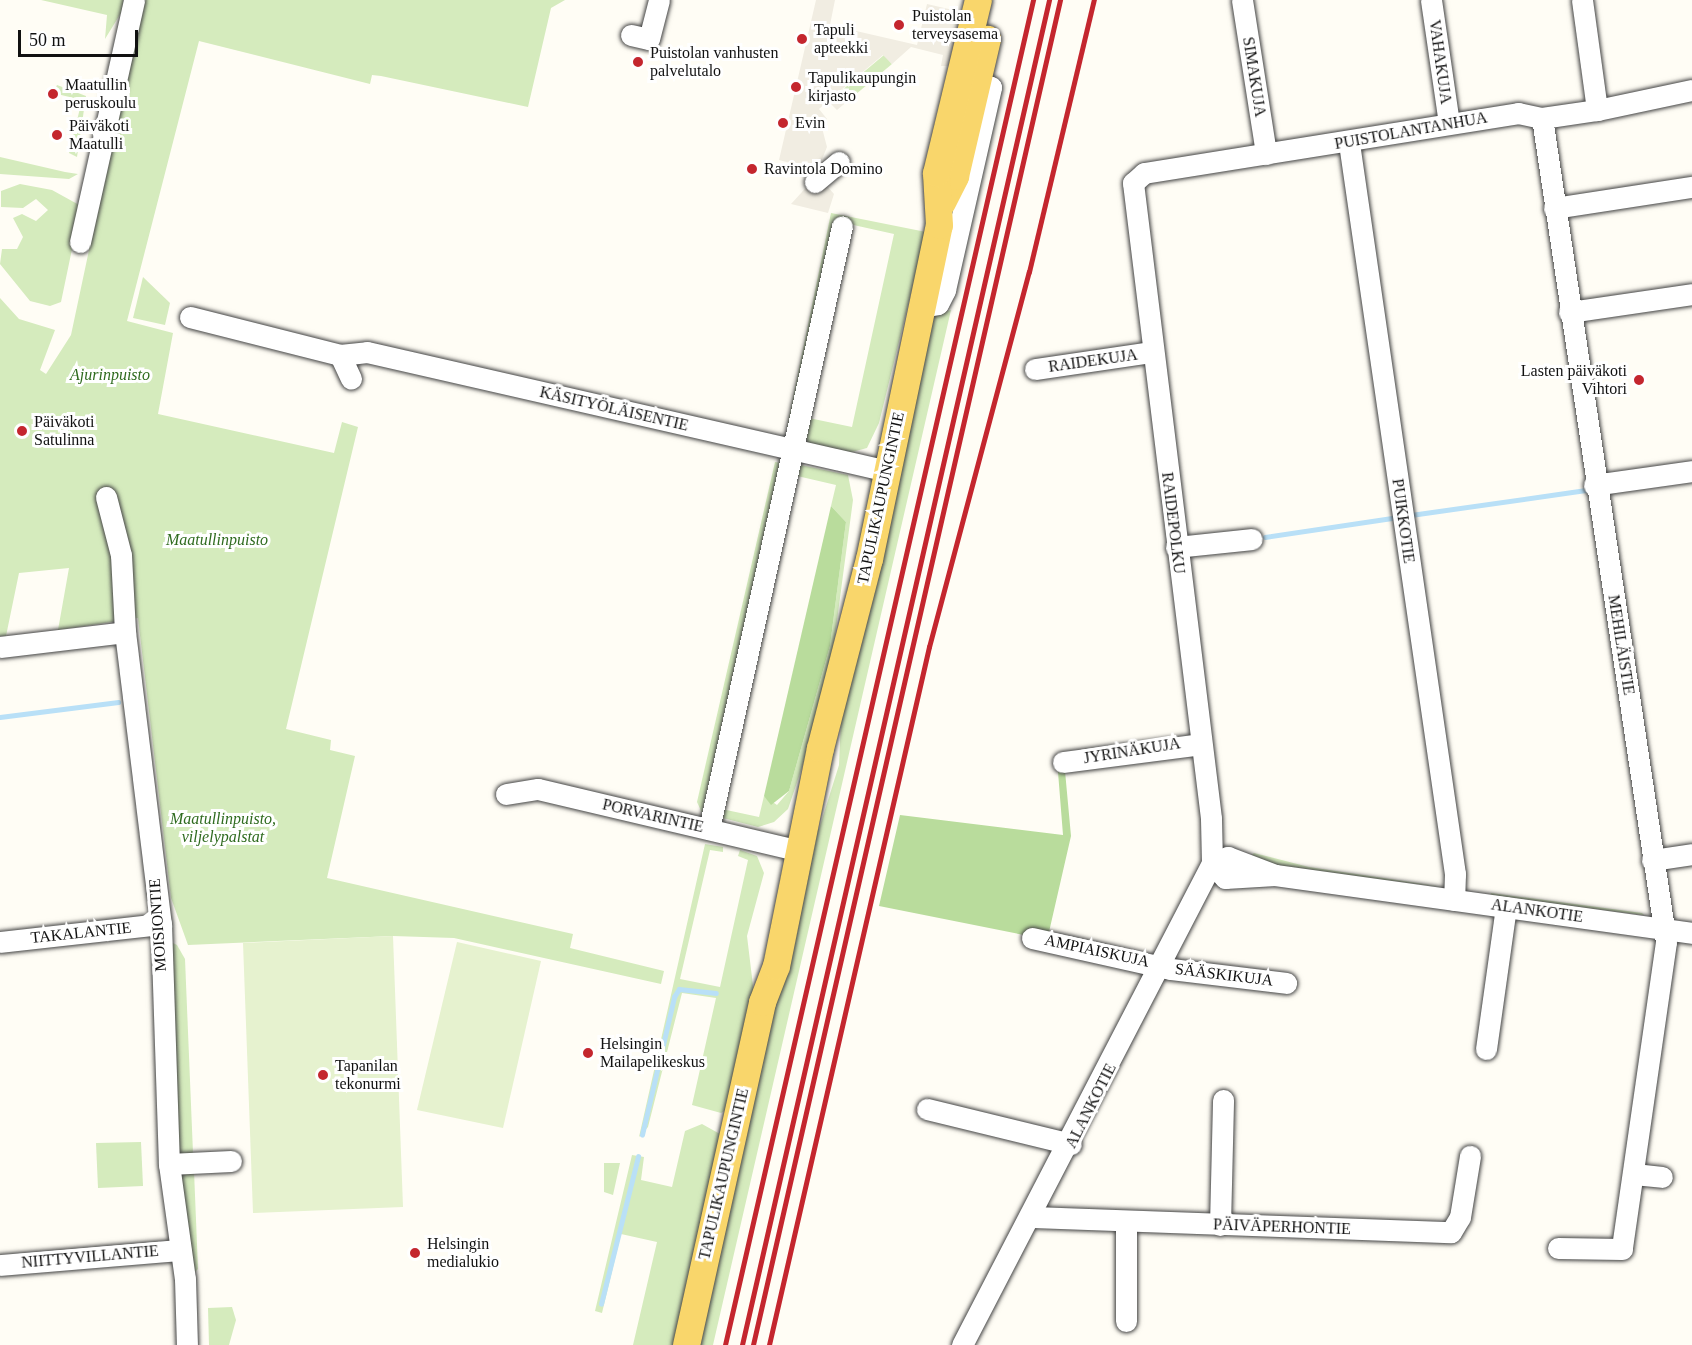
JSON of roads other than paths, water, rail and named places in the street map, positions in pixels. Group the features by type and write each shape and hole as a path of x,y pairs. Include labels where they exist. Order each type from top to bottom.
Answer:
{"main road":[{"name":"TAPULIKAUPUNGINTIE","path":"942,202 936,173 978,0"},
{"name":"TAPULIKAUPUNGINTIE","path":"686,1345 762,1002 763,953 820,748 850,620 864,582 880,469 908,374 942,202 955,176 996,0"}],"street":[{"path":"80,242 134,0"},
{"path":"631,35 649,39 659,0"},
{"name":"SIMAKUJA","path":"1242,0 1266,154"},
{"name":"VAHAKUJA","path":"1431,0 1449,123"},
{"path":"1582,0 1597,110"},
{"path":"921,307 938,304 945,291 991,87 976,83"},
{"name":"PUISTOLANTANHUA","path":"1132,183 1144,173 1349,142 1449,123 1518,113 1542,118 1597,110 1692,90"},
{"name":"MEHILÄISTIE","path":"1542,118 1594,485 1664,928 1626,1237 1622,1249 1558,1248"},
{"name":"PUIKKOTIE","path":"1349,142 1455,874 1454,900"},
{"path":"815,182 839,162"},
{"name":"RAIDEPOLKU","path":"1132,183 1152,352 1164,418 1176,547 1201,744 1212,863"},
{"path":"1554,208 1692,188"},
{"path":"708,829 842,226"},
{"path":"1569,312 1692,294"},
{"name":"KÄSITYÖLÄISENTIE","path":"190,317 340,355 367,352 560,405 613,417 792,449 880,469"},
{"name":"RAIDEKUJA","path":"1035,369 1152,352"},
{"path":"340,355 351,379"},
{"path":"1594,485 1692,471"},
{"name":"MOISIONTIE","path":"106,497 121,555 125,632 161,924 169,1164 180,1250 187,1345"},
{"path":"1176,547 1252,539"},
{"path":"0,647 125,632"},
{"name":"JYRINÄKUJA","path":"1063,762 1201,744"},
{"name":"PORVARINTIE","path":"506,794 538,789 792,849"},
{"path":"1652,860 1692,854"},
{"name":"ALANKOTIE","path":"963,1345 1071,1144 1212,863 1225,878 1275,875 1692,933"},
{"path":"1486,1049 1506,907"},
{"name":"TAKALANTIE","path":"0,942 161,924"},
{"name":"AMPIAISKUJA","path":"1032,938 1162,966"},
{"name":"SÄÄSKIKUJA","path":"1162,966 1286,983"},
{"path":"1220,1225 1223,1100"},
{"path":"927,1109 1071,1144"},
{"name":"PÄIVÄPERHONTIE","path":"1033,1217 1126,1223 1450,1232 1460,1217 1470,1156"},
{"path":"169,1164 231,1161"},
{"path":"1634,1174 1662,1177"},
{"path":"1126,1223 1126,1321"},
{"name":"NIITTYVILLANTIE","path":"0,1265 180,1250"}],"waterway":[{"path":"1411,515 1587,490"},
{"path":"1265,537 1392,518"},
{"path":"0,717 118,702"},
{"path":"642,1135 674,997 679,989 716,993"},
{"path":"601,1304 638,1157"}],"railway":[{"path":"725,1345 1033,0"},
{"path":"742,1345 1049,0"},
{"path":"753,1345 1060,0"},
{"path":"769,1345 929,647 1029,272 1094,0"}],"place":[{"name":"Puistolan terveysasema","path":"899,25"},
{"name":"Tapuli apteekki","path":"802,39"},
{"name":"Puistolan vanhusten palvelutalo","path":"638,62"},
{"name":"Tapulikaupungin kirjasto","path":"796,87"},
{"name":"Maatullin peruskoulu","path":"53,94"},
{"name":"Evin","path":"783,123"},
{"name":"Päiväkoti Maatulli","path":"57,135"},
{"name":"Ravintola Domino","path":"752,169"},
{"name":"Lasten päiväkoti Vihtori","path":"1639,380"},
{"name":"Päiväkoti Satulinna","path":"22,431"},
{"name":"Helsingin Mailapelikeskus","path":"588,1053"},
{"name":"Tapanilan tekonurmi","path":"323,1075"},
{"name":"Helsingin medialukio","path":"415,1253"}],"park label":[{"name":"Ajurinpuisto","path":"110,375"},
{"name":"Maatullinpuisto","path":"217,540"},
{"name":"Maatullinpuisto, viljelypalstat","path":"223,828"}]}
